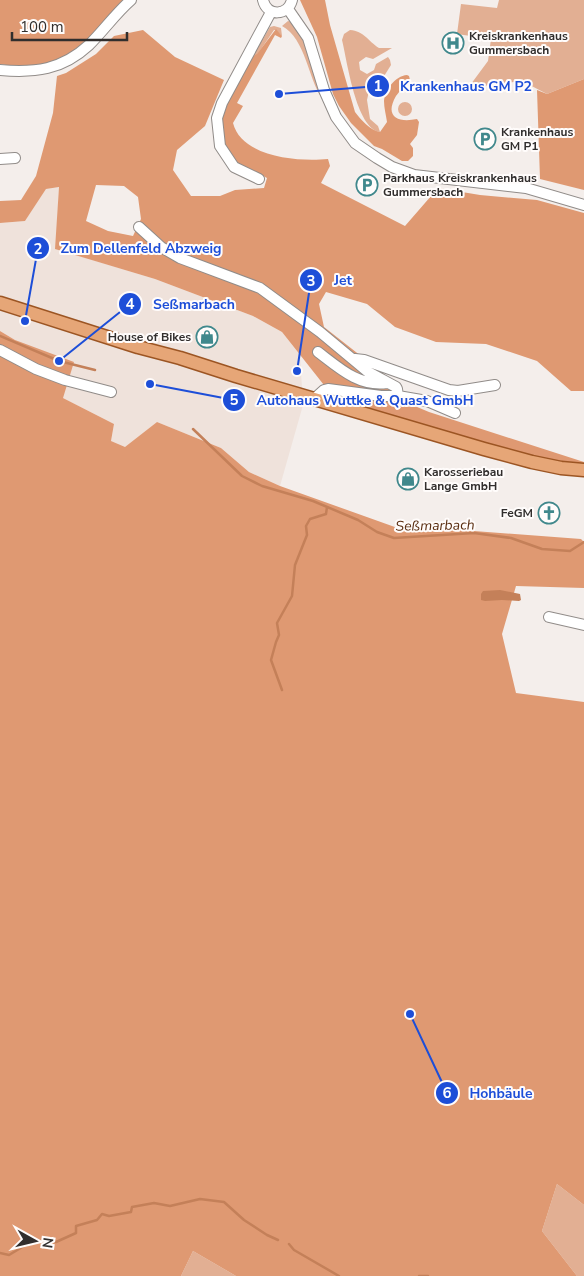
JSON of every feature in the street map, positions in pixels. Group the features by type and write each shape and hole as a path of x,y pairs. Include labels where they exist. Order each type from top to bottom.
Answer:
{"main road":[{"path":"0,303 138,348 180,358 494,452 551,466 584,470"}],"street":[{"path":"0,70 38,71 65,62 89,45 119,10 132,0"},
{"path":"263,0 266,8 271,12 280,13 290,4 308,38 324,90 336,117 355,143 377,158 392,167 414,175 526,188 584,205"},
{"path":"259,179 234,167 220,146 217,118 222,102 271,12"},
{"path":"0,159 15,158"},
{"path":"139,228 161,247 180,258 260,288 320,332 368,372 398,389 398,396"},
{"path":"0,350 65,380 111,392"},
{"path":"318,352 340,369 359,380 378,384 388,383"},
{"path":"351,358 364,360 449,390 458,391 494,385"},
{"path":"314,399 324,390 328,389 372,395 398,396 426,402 455,413"},
{"path":"549,617 584,625"}],"shaded area":[{"path":"0,0 125,0 85,42 72,52 57,60 41,65 22,66 0,64"},
{"path":"300,0 325,0 330,25 355,112 369,127 380,132 387,122 384,101 386,92 398,78 409,76 410,80 396,96 392,109 392,114 399,119 417,119 419,122 417,135 410,144 413,148 413,156 408,161 402,161 374,146 351,123 339,106 333,94 317,37"},
{"path":"499,0 584,0 584,79 547,94 522,81 468,88 488,61 491,39 457,34 461,4 497,8"},
{"path":"288,21 292,22 304,42 322,98 317,90 302,49 290,32 282,26"},
{"path":"270,27 281,28 282,36 274,30 257,55 253,56"},
{"path":"276,29 282,36 281,38 275,35 237,103 243,106 233,123 239,135 248,144 260,151 273,155 303,160 328,159 330,166 321,183 405,226 438,188 480,195 537,200 584,213 584,391 571,391 537,361 486,344 436,342 395,327 367,304 326,292 319,304 324,327 389,378 391,396 429,412 584,462 584,464 552,462 335,399 282,332 253,316 155,279 55,249 59,187 46,189 25,221 0,223 0,201 21,200 36,176 53,113 57,76 66,73 96,54 114,36 143,30 175,57 224,80 205,126 177,150 173,170 191,196 220,196 235,190 264,188 267,178 232,160 221,140 222,110 253,56 257,54","holes":["96,185 124,186 138,197 141,219 133,236 108,231 86,221"]},
{"path":"350,30 362,34 379,48 392,48 373,59 366,57 359,62 360,70 367,74 374,70 376,64 388,57 390,60 391,65 376,89 369,91 367,100 370,119 378,126 380,132 372,128 365,119 354,92 342,40 344,34"},
{"path":"584,79 584,190 540,179 537,90 547,94"},
{"path":"402,102 408,102 412,109 408,116 402,116 398,112 398,106"},
{"path":"59,187 56,249 155,279 253,316 282,332 300,355 303,405 280,486 249,472 221,448 157,422 125,448 111,441 114,424 63,398 15,340 0,331 0,223 25,221 46,189"},
{"path":"0,331 15,340 74,362 63,398 114,424 111,441 125,447 157,422 221,448 249,472 280,486 406,531 438,526 474,531 581,539 584,542 584,588 516,586 502,634 516,693 584,702 584,1205 557,1184 542,1231 577,1276 236,1276 193,1251 181,1276 0,1276"},
{"path":"500,590 520,594 521,600 481,600 483,591"},
{"path":"557,1184 584,1205 584,1276 577,1276 542,1231"},
{"path":"193,1251 236,1276 181,1276"}],"waterway":[{"name":"Seßmarbach","path":"0,336 59,361 95,370"},
{"name":"Seßmarbach","path":"193,429 242,476 262,486 313,501 358,520 377,532 394,538 474,533 511,538 542,549 570,551 584,542"},
{"path":"282,690 271,660 279,635 277,623 292,596 295,565 307,535 306,526 310,519 326,514 327,507"},
{"path":"0,1253 9,1255 24,1246 40,1241 56,1242 76,1233 76,1226 97,1220 102,1214 109,1216 131,1212 132,1207 154,1203 170,1206 200,1199 224,1202 244,1220 278,1240"},
{"path":"289,1244 294,1250 339,1276"},
{"path":"419,1276 428,1276"}],"place":[{"name":"Kreiskrankenhaus Gummersbach","path":"453,43"},
{"name":"Krankenhaus GM P2","path":"279,94"},
{"name":"Krankenhaus GM P1","path":"485,139"},
{"name":"Parkhaus Kreiskrankenhaus Gummersbach","path":"367,185"},
{"name":"Zum Dellenfeld Abzweig","path":"25,321"},
{"name":"House of Bikes","path":"207,337"},
{"name":"Seßmarbach","path":"59,361"},
{"name":"Jet","path":"297,371"},
{"name":"Autohaus Wuttke & Quast GmbH","path":"150,384"},
{"name":"Karosseriebau Lange GmbH","path":"408,479"},
{"name":"FeGM","path":"549,513"},
{"name":"Hohbäule","path":"410,1014"}]}
